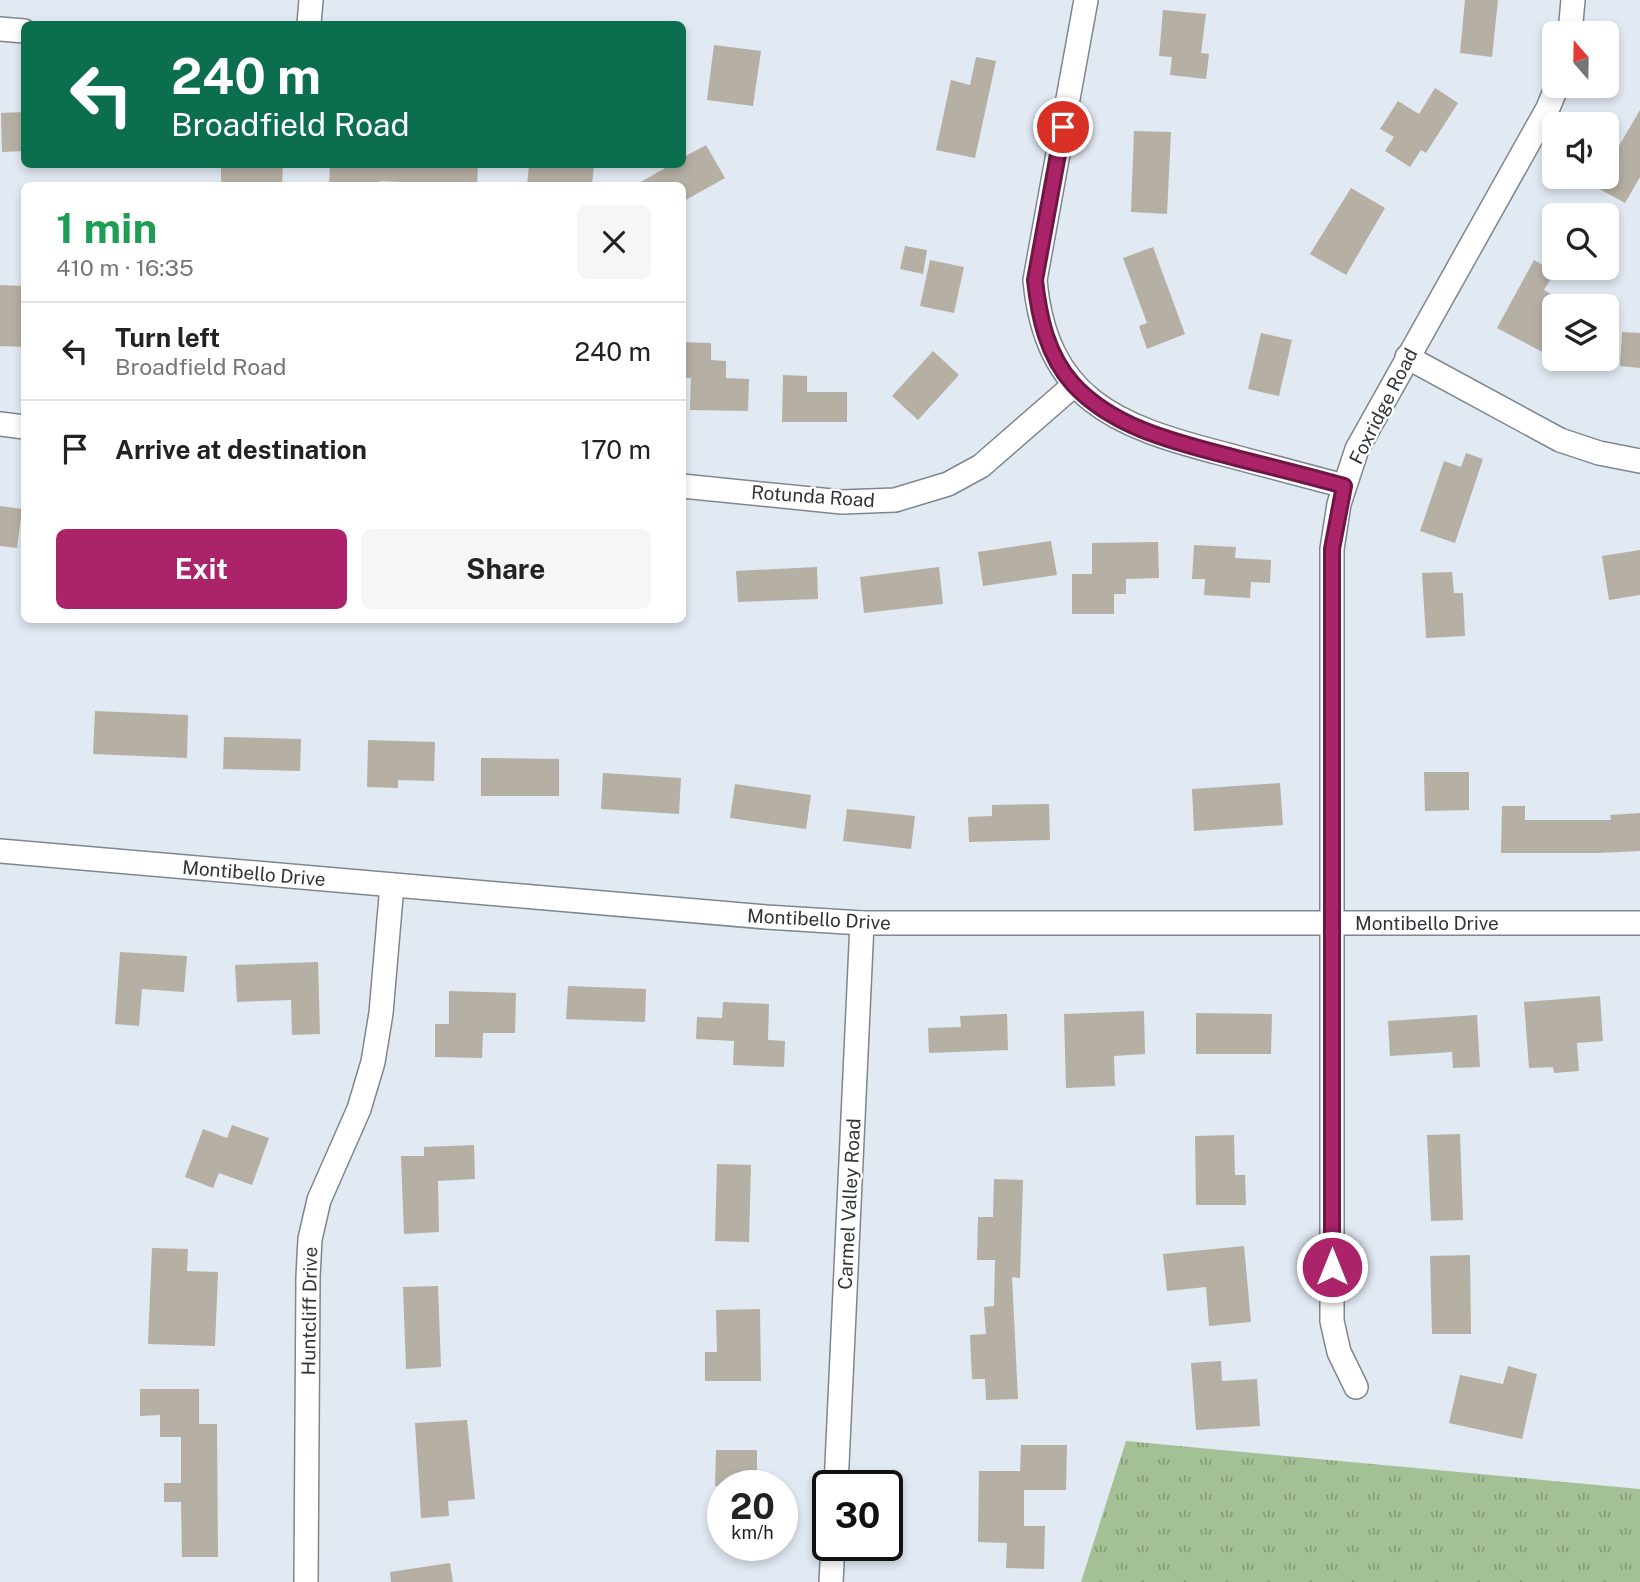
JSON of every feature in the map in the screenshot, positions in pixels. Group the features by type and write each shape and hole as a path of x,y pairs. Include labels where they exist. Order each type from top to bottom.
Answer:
{"street":[{"path":"309,21 311,0"},
{"path":"1086,0 1035,280 1045,335 1051,349 1074,385 1096,405 1141,430 1344,486"},
{"path":"1571,21 1573,0"},
{"path":"0,29 21,32"},
{"name":"Foxridge Road","path":"1356,1387 1339,1352 1332,1321 1332,549 1344,486 1357,449 1552,98"},
{"path":"1407,357 1560,440 1599,453 1640,461"},
{"name":"Rotunda Road","path":"686,486 842,502 895,500 948,484 981,466 1074,385"},
{"path":"0,424 21,426"},
{"name":"Montibello Drive","path":"0,851 862,923 1640,923"},
{"name":"Huntcliff Drive","path":"306,1582 310,1239 319,1200 359,1109 373,1062 381,1013 392,885"},
{"name":"Carmel Valley Road","path":"837,1470 862,923"},
{"path":"831,1582 832,1561"}],"green space":[{"path":"1126,1441 1640,1489 1640,1582 1081,1582"}],"building":[{"path":"1465,0 1498,0 1492,57 1460,53"},
{"path":"1163,10 1206,14 1201,53 1209,54 1206,79 1170,75 1172,57 1159,56"},
{"path":"714,45 761,51 753,106 707,100"},
{"path":"976,57 996,61 975,158 936,150 951,80 970,85"},
{"path":"1435,88 1458,103 1426,153 1421,150 1410,167 1385,151 1394,137 1380,129 1398,101 1419,114"},
{"path":"1640,110 1640,177 1625,203 1600,189 1619,189 1619,146"},
{"path":"21,112 21,151 2,152 1,113"},
{"path":"1134,131 1171,132 1167,214 1131,212"},
{"path":"706,145 725,178 686,200 686,182 641,182 665,168 686,168 686,156"},
{"path":"221,168 283,168 282,182 221,182"},
{"path":"330,168 478,168 477,182 329,182"},
{"path":"529,168 594,168 592,182 527,182"},
{"path":"1351,188 1385,208 1346,275 1310,254"},
{"path":"905,246 927,250 923,274 900,269"},
{"path":"1153,247 1185,334 1147,349 1139,326 1147,323 1123,258"},
{"path":"930,260 964,267 954,313 920,306"},
{"path":"1534,260 1542,265 1542,280 1550,280 1544,290 1551,294 1542,294 1542,352 1497,328"},
{"path":"0,285 21,286 21,347 0,346"},
{"path":"1622,332 1640,333 1640,368 1620,366"},
{"path":"1261,333 1292,340 1279,396 1248,389"},
{"path":"686,342 711,343 711,360 726,361 726,378 749,379 748,411 690,410 691,378 686,378"},
{"path":"933,351 959,375 918,420 892,396"},
{"path":"783,375 807,376 807,392 847,392 847,422 782,422"},
{"path":"1466,453 1483,459 1455,543 1420,531 1444,461 1461,467"},
{"path":"0,506 21,509 17,548 0,546"},
{"path":"1051,541 1057,575 983,586 978,552"},
{"path":"1158,542 1159,578 1126,579 1126,594 1114,594 1114,614 1072,614 1072,574 1092,574 1092,543"},
{"path":"1194,545 1236,547 1235,558 1271,560 1270,583 1251,582 1250,598 1204,595 1205,579 1192,579"},
{"path":"1640,550 1640,595 1609,600 1602,556"},
{"path":"817,567 818,599 738,602 736,571"},
{"path":"939,567 943,604 864,613 860,577"},
{"path":"1452,572 1454,593 1463,593 1465,636 1426,638 1422,573"},
{"path":"95,711 188,715 187,758 93,754"},
{"path":"224,737 301,739 300,771 223,769"},
{"path":"368,740 435,742 434,781 398,780 398,788 367,787"},
{"path":"481,758 559,759 559,796 481,796"},
{"path":"1424,772 1469,772 1469,810 1425,811"},
{"path":"603,773 681,778 679,814 601,809"},
{"path":"1280,783 1283,825 1194,831 1192,789"},
{"path":"735,784 811,795 806,829 730,818"},
{"path":"1049,804 1050,840 969,842 968,817 992,816 992,805"},
{"path":"1502,806 1525,806 1525,820 1611,820 1610,815 1640,813 1640,851 1501,853"},
{"path":"847,809 915,816 911,849 843,841"},
{"path":"120,952 187,956 184,992 142,989 139,1026 115,1024"},
{"path":"318,962 320,1034 292,1035 291,1000 237,1002 235,965"},
{"path":"568,986 646,989 645,1022 566,1019"},
{"path":"449,991 516,993 515,1033 483,1033 482,1058 435,1057 435,1024 449,1024"},
{"path":"1600,996 1603,1041 1577,1043 1579,1071 1554,1073 1553,1067 1529,1068 1524,1002"},
{"path":"723,1002 769,1004 768,1040 785,1041 784,1067 733,1065 734,1041 696,1039 697,1017 722,1018"},
{"path":"1144,1011 1145,1054 1114,1056 1115,1086 1066,1088 1064,1014"},
{"path":"1196,1013 1272,1014 1271,1054 1196,1054"},
{"path":"1007,1014 1008,1050 929,1053 928,1028 961,1027 960,1016"},
{"path":"1477,1015 1480,1067 1453,1068 1452,1052 1390,1056 1388,1021"},
{"path":"232,1125 269,1138 252,1185 219,1173 213,1188 185,1177 203,1129 227,1138"},
{"path":"1460,1134 1463,1220 1431,1221 1427,1135"},
{"path":"1234,1135 1235,1175 1245,1175 1246,1205 1196,1205 1195,1136"},
{"path":"474,1145 475,1179 438,1181 439,1232 404,1234 401,1156 424,1156 424,1147"},
{"path":"717,1164 751,1165 749,1242 715,1241"},
{"path":"994,1179 1023,1180 1020,1278 1012,1277 1018,1399 986,1400 985,1379 972,1379 970,1335 986,1334 984,1307 994,1306 995,1260 977,1260 978,1217 993,1217"},
{"path":"1244,1246 1251,1322 1209,1326 1206,1287 1167,1291 1163,1254"},
{"path":"152,1248 188,1249 187,1271 218,1272 215,1346 148,1344"},
{"path":"1470,1255 1471,1334 1432,1334 1430,1256"},
{"path":"438,1286 441,1367 406,1369 403,1287"},
{"path":"760,1309 761,1381 705,1381 705,1352 717,1352 716,1310"},
{"path":"1221,1361 1222,1381 1257,1379 1260,1426 1196,1430 1191,1363"},
{"path":"1508,1366 1537,1374 1522,1439 1449,1423 1460,1375 1503,1384"},
{"path":"140,1389 199,1389 199,1424 217,1424 218,1557 182,1557 181,1502 164,1502 164,1483 181,1483 181,1437 160,1437 160,1415 140,1416"},
{"path":"467,1420 475,1499 448,1501 449,1516 421,1518 415,1423"},
{"path":"1021,1445 1067,1445 1066,1490 1024,1490 1024,1526 1045,1526 1044,1569 1006,1568 1007,1543 978,1542 979,1471 1020,1471"},
{"path":"716,1450 757,1450 757,1470 715,1470"},
{"path":"450,1563 453,1582 391,1582 390,1572"}],"route":[{"path":"1063,127 1035,280 1045,335 1066,375 1096,405 1141,430 1344,486 1332,549 1332,1267"}]}
